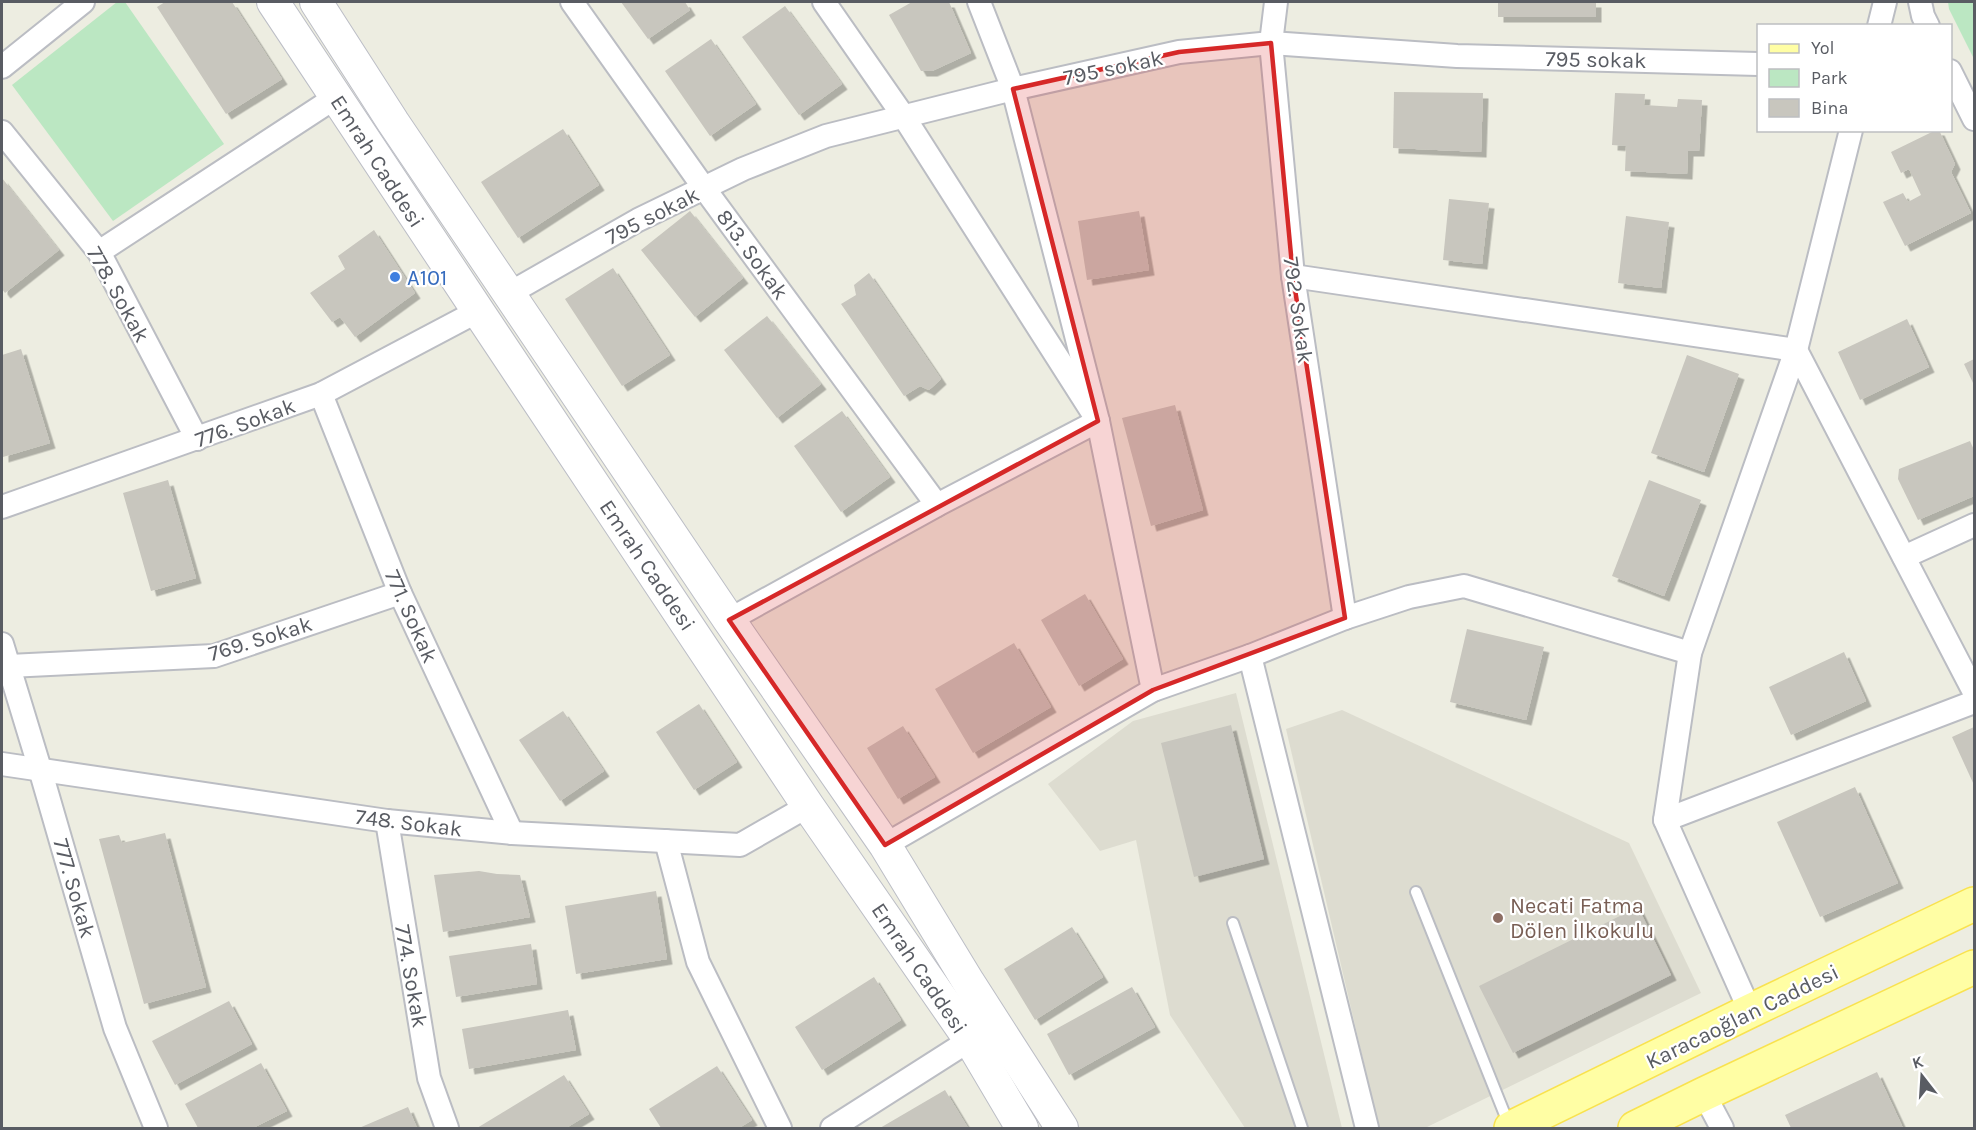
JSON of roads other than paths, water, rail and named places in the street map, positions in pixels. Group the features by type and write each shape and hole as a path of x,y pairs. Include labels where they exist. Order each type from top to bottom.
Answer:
{"main road":[{"name":"Karacaoğlan Caddesi","path":"1511,1128 1974,904"},
{"path":"1635,1128 1974,967"}],"street":[{"path":"2,67 83,2"},
{"name":"Emrah Caddesi","path":"273,2 808,806 970,1040 1022,1128"},
{"name":"Emrah Caddesi","path":"316,2 393,122 729,620 885,845 969,983 1062,1128"},
{"name":"813. Sokak","path":"572,2 704,188 937,505"},
{"path":"824,2 904,117 1098,421"},
{"path":"979,2 1012,89 1098,421 1153,690"},
{"name":"792. Sokak","path":"1276,2 1272,43 1293,276 1345,618"},
{"path":"1880,24 1885,2"},
{"path":"1920,2 1927,24"},
{"name":"795 sokak","path":"510,293 638,220 743,169 825,136 1012,89 1179,52 1272,43 1457,56 1757,64"},
{"path":"1952,75 1974,118"},
{"path":"99,252 336,97"},
{"name":"778. Sokak","path":"2,132 99,252 197,439"},
{"path":"1750,1011 1665,820 1690,653 1796,350 1850,132"},
{"path":"1293,276 1796,350"},
{"name":"776. Sokak","path":"2,507 321,394 478,311"},
{"path":"1796,350 1974,692"},
{"name":"771. Sokak","path":"321,394 400,593 512,833"},
{"path":"729,620 937,505 1098,421"},
{"path":"1904,557 1974,525"},
{"path":"885,845 1153,690 1250,656 1345,618 1408,597 1464,586 1690,653"},
{"name":"769. Sokak","path":"9,666 214,656 400,593"},
{"name":"777. Sokak","path":"2,644 115,1028 156,1128"},
{"path":"1250,656 1366,1128"},
{"path":"1665,820 1974,702"},
{"name":"748. Sokak","path":"2,764 387,821 512,833 740,845 808,806"},
{"name":"774. Sokak","path":"387,821 429,1078 447,1128"},
{"path":"666,841 698,962 780,1128"},
{"path":"832,1128 970,1040"},
{"path":"1704,1094 1722,1128"}],"lane":[{"path":"1416,892 1511,1128"},
{"path":"1233,923 1302,1128"}],"place":[{"name":"A101","path":"395,277"},
{"name":"Necati Fatma Dölen İlkokulu","path":"1498,918"}]}
